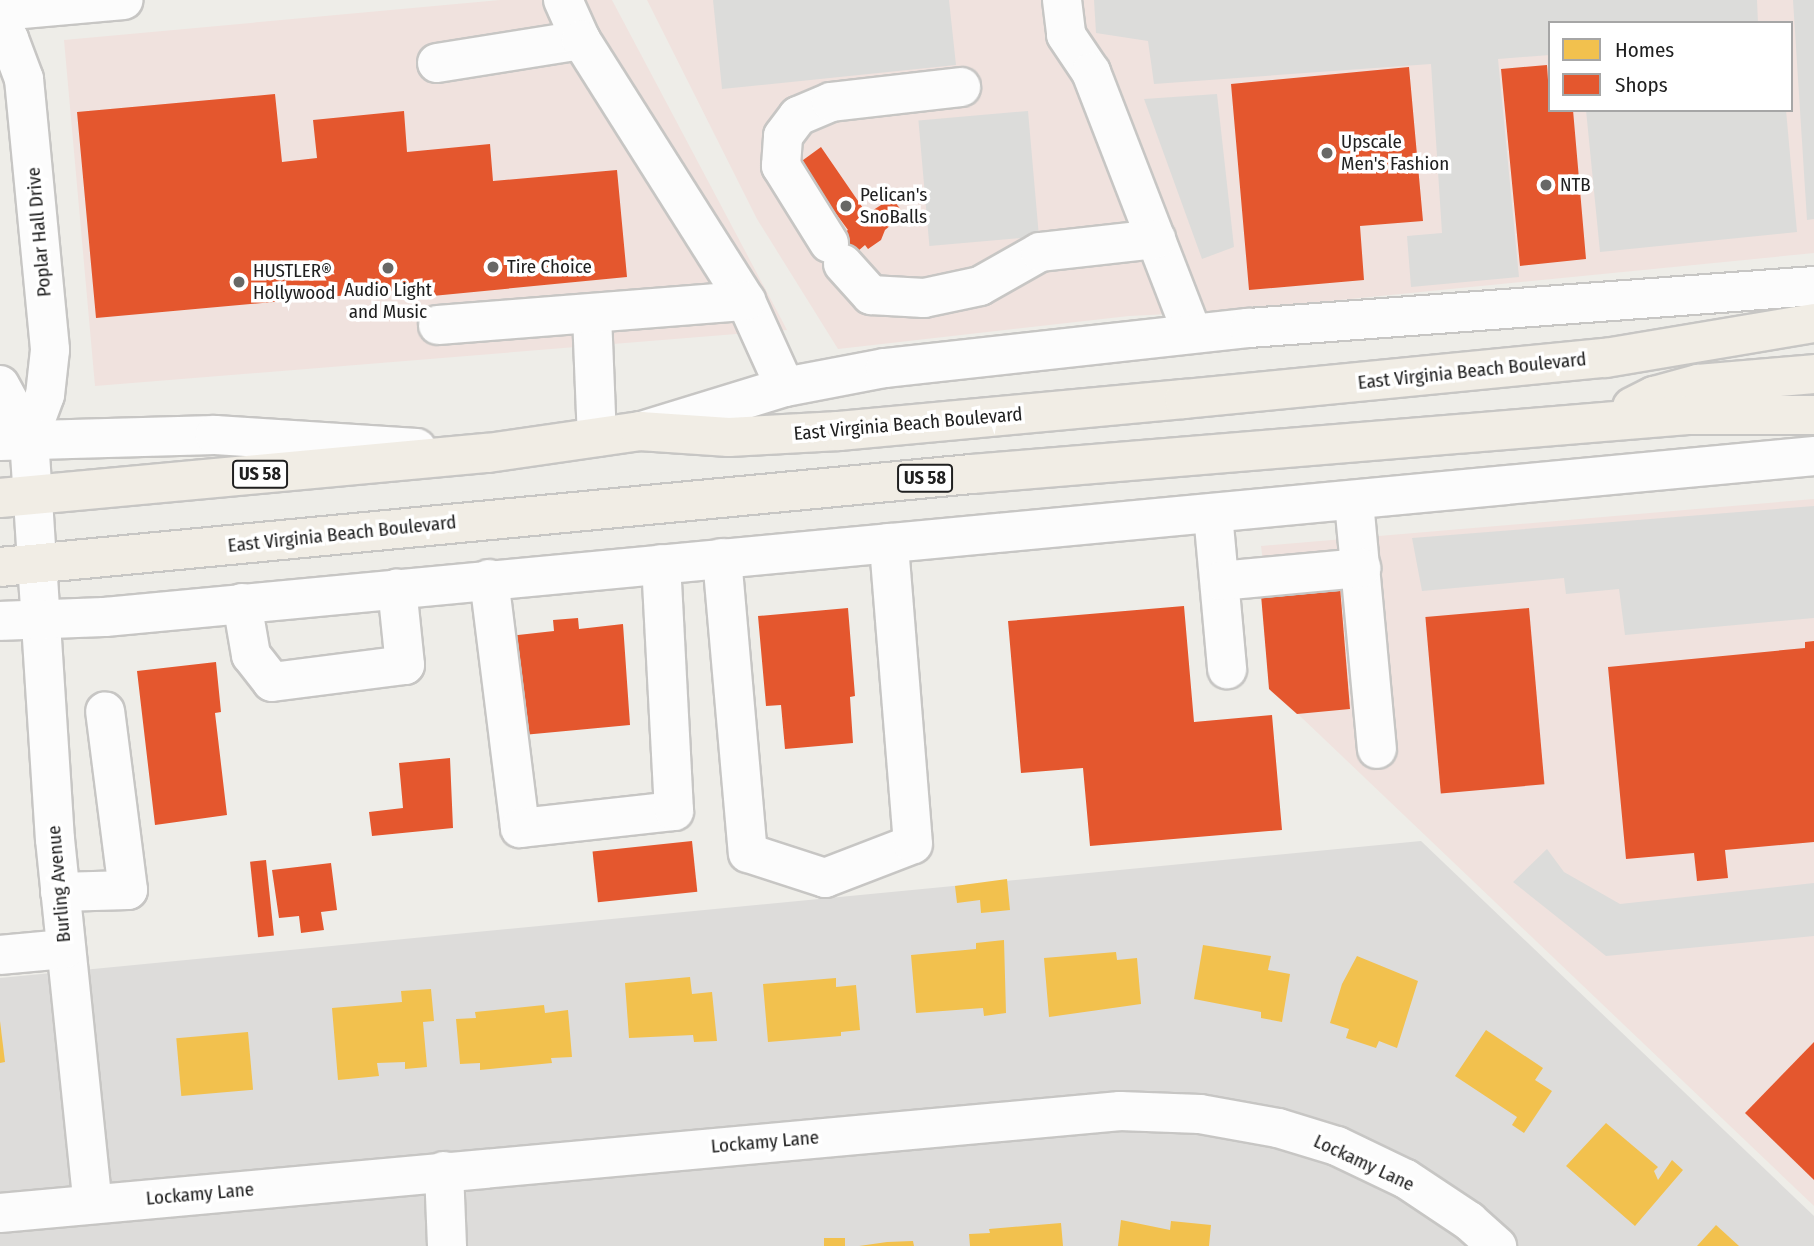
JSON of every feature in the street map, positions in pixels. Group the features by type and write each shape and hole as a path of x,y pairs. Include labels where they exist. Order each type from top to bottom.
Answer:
{"main road":[{"name":"East Virginia Beach Boulevard","path":"16,496 488,453 640,431 729,437 839,431 1605,358 1814,323"},
{"path":"1606,422 1654,396 1698,384 1814,374"},
{"name":"East Virginia Beach Boulevard","path":"0,567 972,474 1688,415 1814,415"}],"street":[{"path":"0,11 124,0"},
{"path":"563,0 581,40 746,301 785,387"},
{"path":"1062,0 1066,35 1091,72 1192,333"},
{"name":"Poplar Hall Drive","path":"0,30 9,39 24,79 50,351 45,395 15,440"},
{"path":"437,63 581,40"},
{"path":"961,87 831,102 799,116 783,136 781,166 836,253 871,295 924,298 980,286 1040,252 1156,239"},
{"path":"640,431 785,387 885,368 1192,333 1814,286"},
{"path":"438,325 746,301"},
{"path":"592,315 597,437"},
{"name":"Poplar Hall Drive","path":"0,385 15,440 16,496 37,564"},
{"path":"15,440 215,435 488,453"},
{"path":"0,621 242,603 1354,502 1814,456"},
{"path":"1354,502 1377,749"},
{"path":"1213,514 1227,669"},
{"path":"722,558 748,853 825,878 913,844 889,543"},
{"name":"Burling Avenue","path":"37,564 60,892 93,1204"},
{"path":"489,579 520,828 674,811 661,564"},
{"path":"1220,581 1361,568"},
{"path":"242,603 251,655 272,682 405,665 397,588"},
{"path":"60,892 128,890 105,711"},
{"path":"0,955 65,949"},
{"name":"Lockamy Lane","path":"0,1213 1120,1111 1200,1114 1278,1128 1337,1146 1406,1179 1469,1221 1497,1246"},
{"path":"444,1171 447,1246"}],"shaded area":[{"path":"500,0 612,0 787,330 95,386 64,40"},
{"path":"647,0 1814,0 1814,253 1230,311 1129,316 838,349 757,219"},
{"path":"713,0 949,0 956,65 722,89"},
{"path":"1094,0 1757,0 1758,21 1548,21 1548,55 1498,59 1519,277 1411,287 1407,236 1442,233 1431,64 1154,84 1148,41 1096,33"},
{"path":"1793,0 1814,0 1814,219 1807,220"},
{"path":"1217,94 1234,247 1202,259 1144,99"},
{"path":"1028,111 1039,237 929,246 918,121"},
{"path":"1586,112 1786,112 1797,232 1600,252"},
{"path":"1814,499 1814,1206 1279,696 1261,546"},
{"path":"1814,506 1814,618 1625,635 1619,589 1566,594 1564,578 1422,591 1412,538"},
{"path":"1421,841 1814,1216 1814,1246 0,1246 0,978"},
{"path":"1547,849 1564,872 1620,904 1814,883 1814,936 1606,956 1513,882"}],"building: Homes":[{"path":"1007,879 1010,910 981,913 980,900 957,903 955,886"},
{"path":"1004,940 1006,1013 984,1016 983,1008 916,1013 911,955 976,949 976,943"},
{"path":"1203,945 1271,956 1268,970 1290,974 1282,1022 1261,1018 1261,1012 1194,999"},
{"path":"1116,952 1117,960 1137,958 1141,1004 1049,1017 1044,958"},
{"path":"1357,956 1418,981 1397,1048 1379,1041 1376,1048 1346,1038 1349,1029 1330,1023 1342,984"},
{"path":"690,977 692,994 712,992 717,1041 694,1042 693,1035 629,1038 625,983"},
{"path":"836,978 836,987 856,985 860,1030 841,1032 841,1036 768,1042 763,984"},
{"path":"431,989 434,1021 423,1022 427,1067 405,1069 405,1062 377,1063 379,1076 338,1080 332,1008 402,1002 401,991"},
{"path":"544,1005 545,1013 568,1010 572,1057 551,1058 552,1063 480,1070 480,1063 460,1064 456,1019 476,1018 475,1012"},
{"path":"0,1021 5,1062 0,1063"},
{"path":"1486,1030 1543,1068 1535,1080 1552,1091 1524,1133 1512,1125 1517,1117 1455,1076"},
{"path":"248,1032 253,1090 181,1096 176,1038"},
{"path":"1606,1123 1658,1167 1654,1171 1658,1180 1672,1160 1683,1170 1635,1226 1566,1166"},
{"path":"1121,1220 1170,1230 1171,1221 1211,1225 1209,1246 1118,1246"},
{"path":"1061,1223 1063,1246 970,1246 969,1234 990,1233 989,1229"},
{"path":"1716,1225 1739,1246 1697,1246"},
{"path":"824,1238 845,1238 845,1246 824,1246"},
{"path":"913,1241 914,1246 859,1246 887,1242"}],"building: Shops":[{"name":"NTB","path":"1547,65 1548,112 1573,112 1586,259 1520,266 1501,69"},
{"name":"Upscale Men's Fashion","path":"1409,67 1423,221 1360,226 1364,280 1249,290 1231,84"},
{"path":"275,94 282,162 317,158 313,120 404,111 407,152 490,144 493,181 617,170 627,277 422,297 420,283 414,284 415,289 96,318 77,112"},
{"name":"Pelican's SnoBalls","path":"821,147 867,214 892,198 904,214 885,230 881,240 868,249 865,245 843,264 829,243 848,230 799,163"},
{"path":"1340,587 1350,709 1297,714 1269,689 1261,595"},
{"path":"1184,606 1194,722 1272,715 1282,830 1090,846 1083,768 1021,773 1008,621"},
{"path":"848,608 855,696 850,697 853,743 785,749 781,705 766,706 758,616"},
{"path":"1529,608 1544,784 1441,793 1425,617"},
{"path":"578,618 579,629 623,624 630,725 523,735 509,636 554,631 553,620"},
{"path":"1814,641 1814,842 1725,850 1728,878 1697,881 1694,853 1626,859 1608,667 1805,648 1805,642"},
{"path":"216,662 221,712 215,713 227,815 155,825 137,671"},
{"path":"450,758 453,828 372,836 369,812 403,808 399,763"},
{"path":"692,841 697,892 598,902 593,851"},
{"path":"266,860 274,936 258,937 250,862"},
{"path":"331,863 337,910 321,912 324,930 301,933 299,916 279,918 272,870"},
{"path":"1814,1042 1814,1180 1745,1113"}],"place":[{"name":"Upscale Men's Fashion","path":"1327,153"},
{"name":"NTB","path":"1546,185"},
{"name":"Pelican's SnoBalls","path":"846,206"},
{"name":"Tire Choice","path":"493,267"},
{"name":"Audio Light and Music","path":"388,268"},
{"name":"HUSTLER® Hollywood","path":"239,282"}]}
